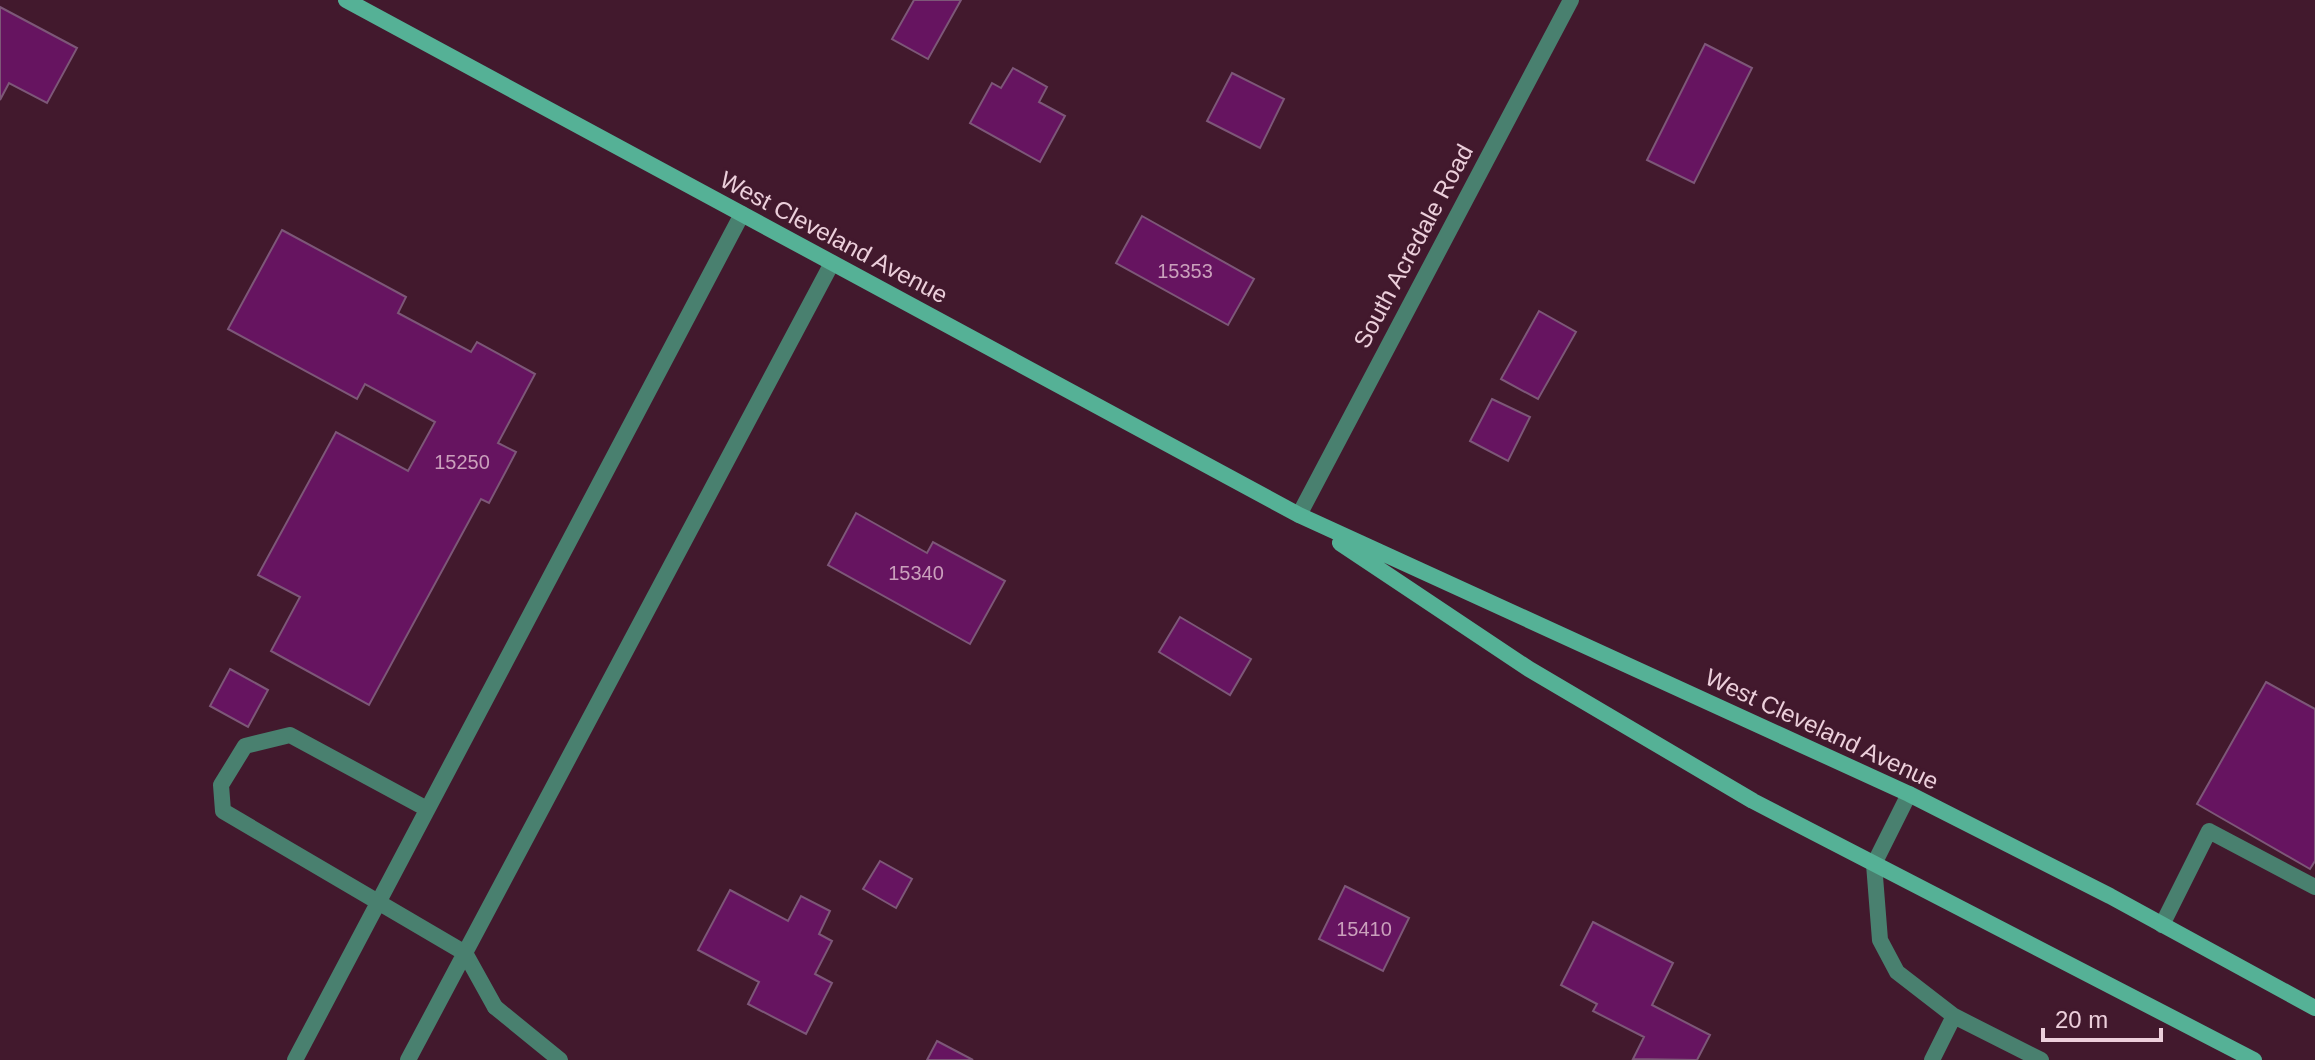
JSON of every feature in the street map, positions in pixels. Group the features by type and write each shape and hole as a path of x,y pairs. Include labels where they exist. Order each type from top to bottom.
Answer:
{"main road":[{"name":"West Cleveland Avenue","path":"346,0 1299,515 1909,794 2315,1008"},
{"name":"West Cleveland Avenue","path":"1299,515 1529,669 1753,801 2254,1060"}],"street":[{"name":"South Acredale Road","path":"1299,515 1571,0"},
{"path":"295,1060 742,214"},
{"path":"408,1060 832,263"},
{"path":"427,809 290,735 245,746 221,785 223,811 465,953 495,1007 560,1060"},
{"path":"1909,794 1874,864 1880,940 1897,972 1954,1016 2041,1060"},
{"path":"2162,925 2209,831 2315,887"},
{"path":"1932,1060 1954,1016"}],"building":[{"path":"914,0 961,0 928,59 892,39"},
{"path":"0,7 77,48 47,103 9,83 0,100"},
{"path":"1705,44 1752,68 1694,183 1647,160"},
{"path":"1013,68 1047,87 1039,102 1065,116 1040,162 970,123 992,83 1001,88"},
{"path":"1232,73 1284,99 1260,148 1207,121"},
{"path":"1142,216 1254,279 1228,325 1116,263"},
{"path":"282,230 406,297 398,313 471,352 477,342 535,374 498,443 516,452 489,503 481,499 369,705 271,651 300,597 258,575 336,432 408,471 435,422 365,384 357,399 228,329"},
{"path":"1539,311 1576,332 1538,399 1501,379"},
{"path":"1492,399 1530,417 1508,461 1470,441"},
{"path":"856,513 927,553 933,542 1005,581 970,644 828,565"},
{"path":"1180,617 1251,659 1230,695 1159,652"},
{"path":"230,669 268,690 248,727 210,706"},
{"path":"2266,682 2315,709 2315,861 2310,869 2197,804"},
{"path":"880,861 912,879 896,908 863,889"},
{"path":"1345,886 1409,918 1383,971 1319,939"},
{"path":"730,890 788,921 801,896 830,911 819,934 832,941 815,974 832,983 806,1034 748,1004 759,982 698,950"},
{"path":"1593,922 1673,963 1652,1005 1710,1035 1697,1060 1633,1059 1644,1037 1593,1011 1597,1004 1561,985"},
{"path":"937,1041 973,1060 927,1060"}]}
